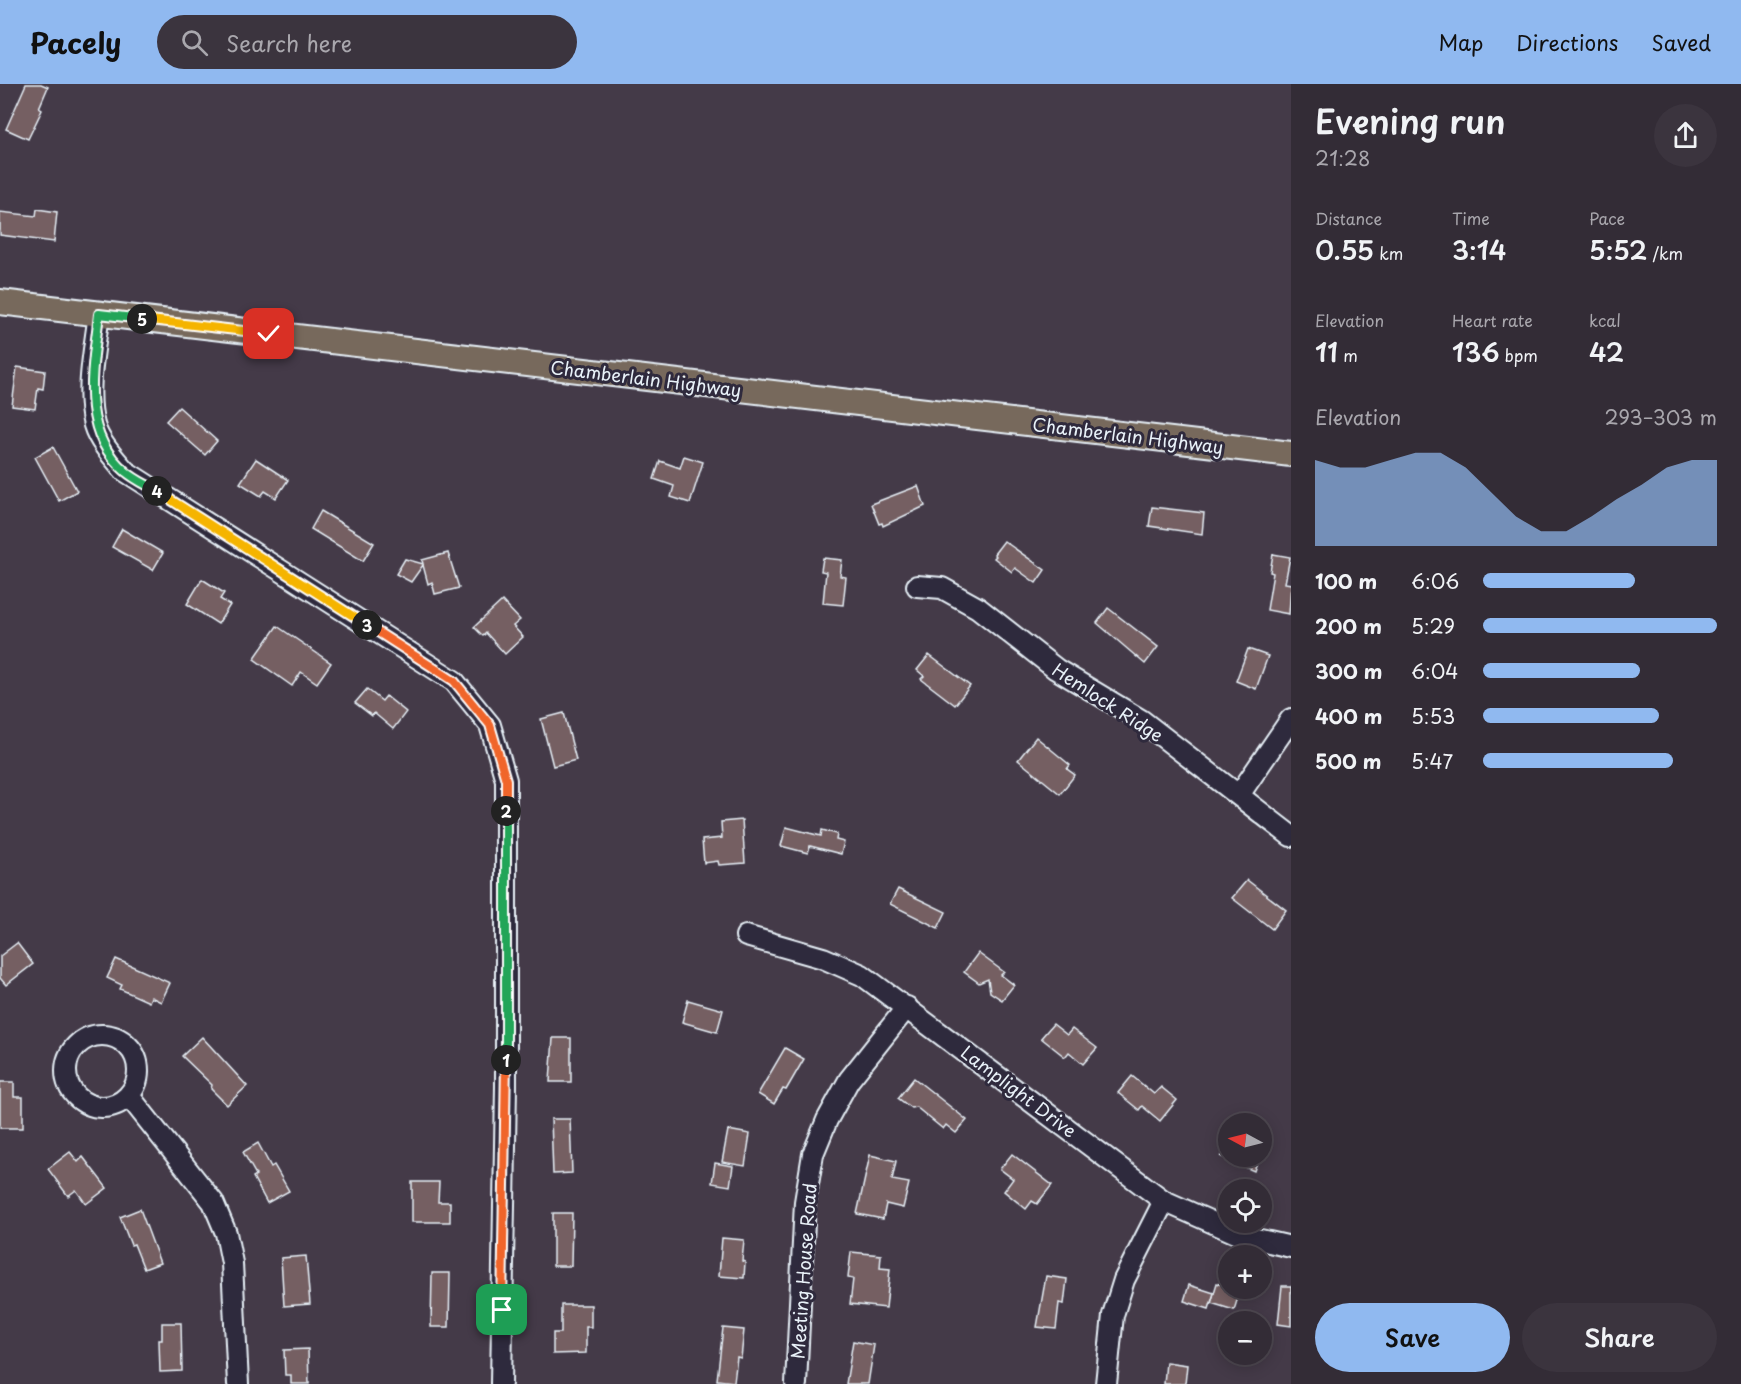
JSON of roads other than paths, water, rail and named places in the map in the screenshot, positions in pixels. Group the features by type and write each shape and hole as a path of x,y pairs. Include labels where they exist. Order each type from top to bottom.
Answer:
{"main road":[{"name":"Chamberlain Highway","path":"0,302 1291,454"}],"street":[{"path":"99,314 91,386 94,425 108,452 125,471 454,681 490,725 506,780 506,1086 501,1384"},
{"name":"Hemlock Ridge","path":"917,586 942,588 978,608 1056,669 1141,720 1291,836"},
{"path":"1239,795 1291,718"},
{"name":"Lamplight Drive","path":"746,936 823,958 862,975 1164,1201 1243,1236 1291,1247"},
{"name":"Meeting House Road","path":"796,1384 805,1202 813,1155 827,1120 849,1080 907,1007"},
{"path":"129,1096 213,1202 226,1233 232,1263 238,1384"},
{"path":"1106,1384 1113,1315 1121,1289 1164,1201"}]}
